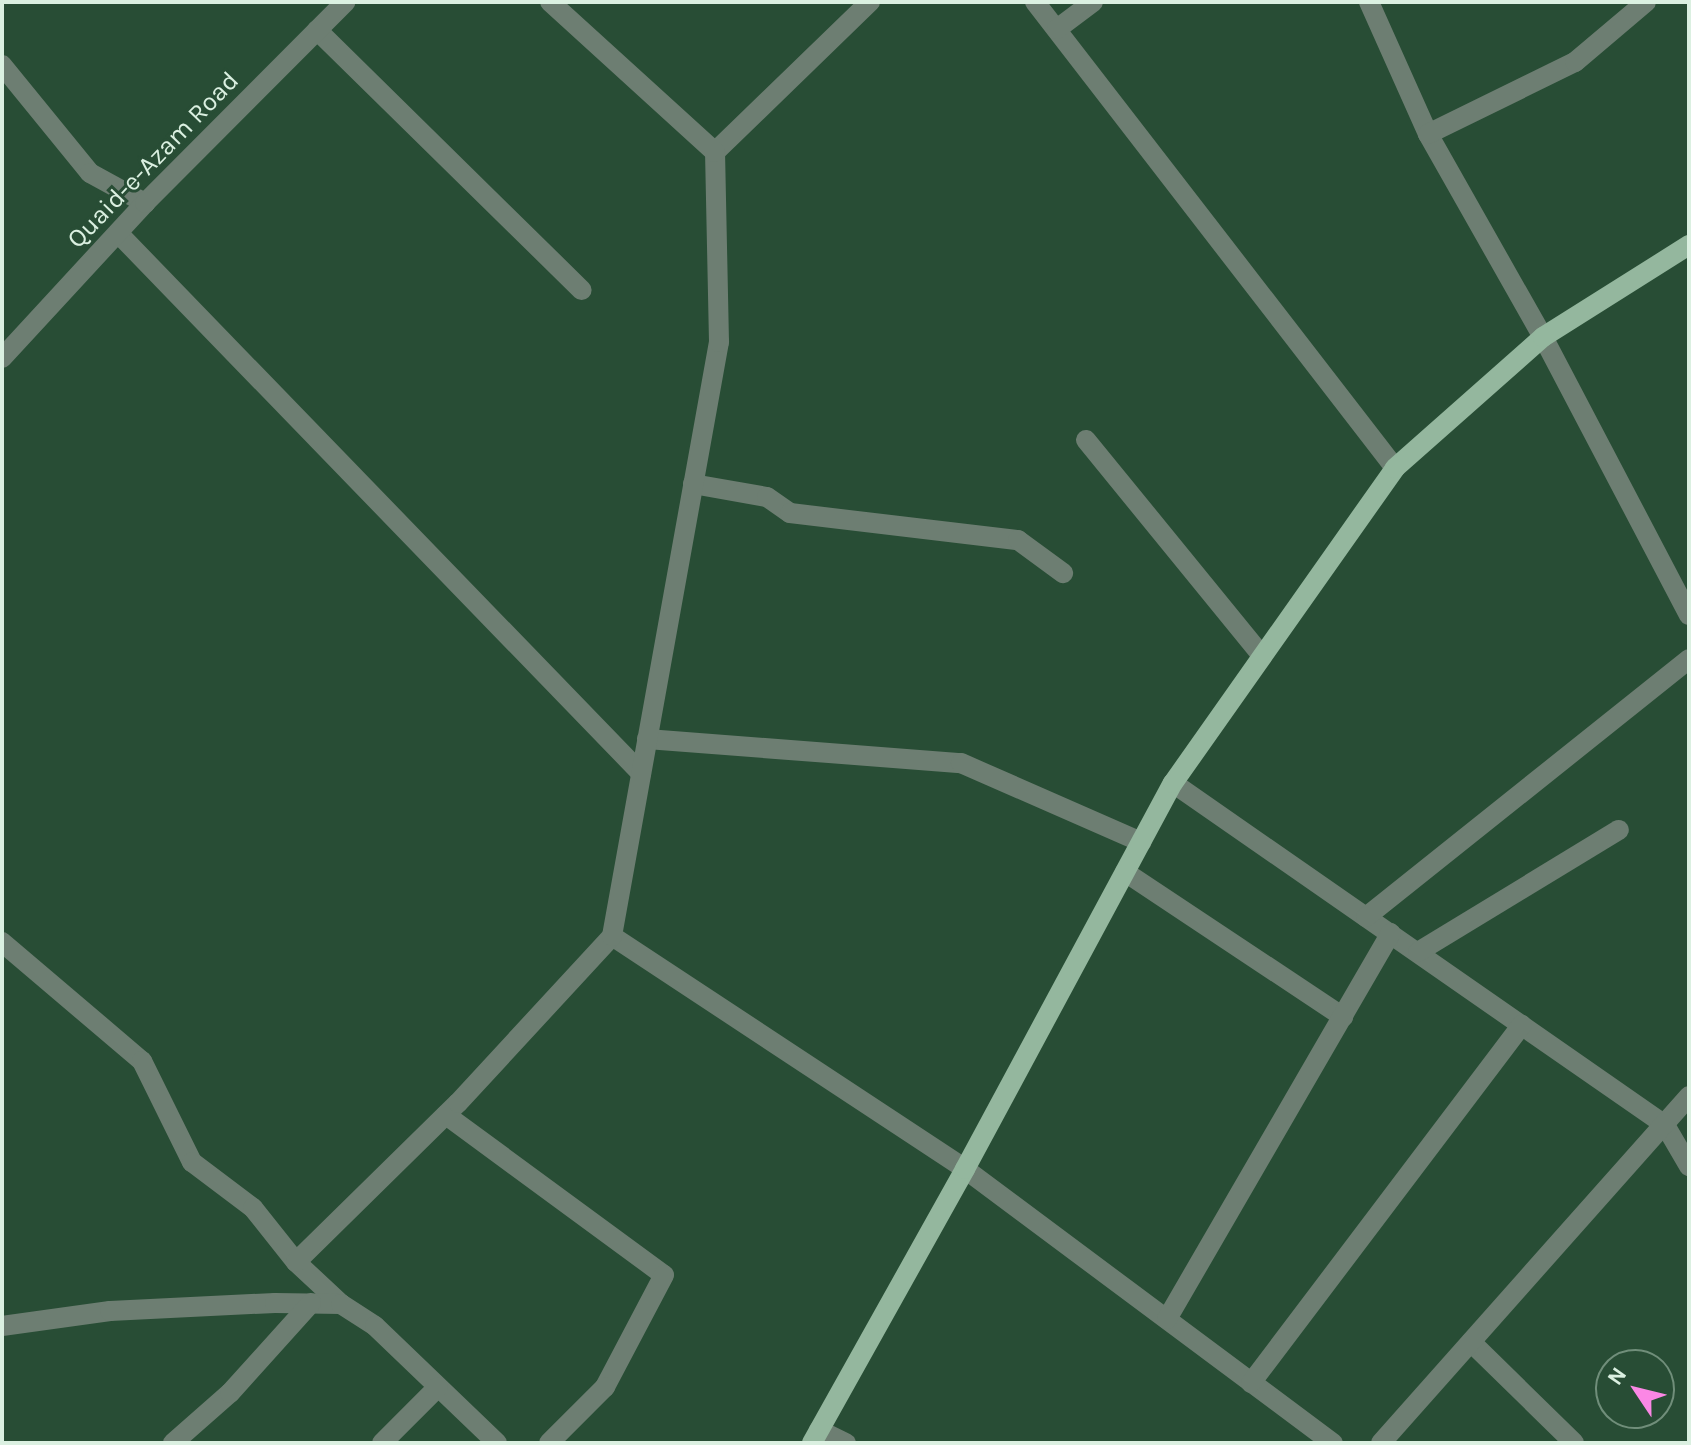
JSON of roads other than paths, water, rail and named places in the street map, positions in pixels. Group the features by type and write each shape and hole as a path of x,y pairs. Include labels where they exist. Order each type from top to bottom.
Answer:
{"main road":[{"path":"816,1436 965,1169 1173,783 1395,468 1543,337 1689,245"}],"street":[{"name":"Quaid-e-Azam Road","path":"2,358 145,203 345,2"},
{"path":"296,1262 446,1115 612,936 719,342 715,152 550,2"},
{"path":"715,152 870,2"},
{"path":"1035,2 1395,468"},
{"path":"1057,29 1093,2"},
{"path":"1369,2 1428,134 1543,337 1689,615"},
{"path":"1428,134 1575,62 1646,2"},
{"path":"317,30 582,290"},
{"path":"2,65 90,173 145,203"},
{"path":"118,233 641,773"},
{"path":"1086,440 1262,656"},
{"path":"693,484 767,497 790,513 1018,540 1063,573"},
{"path":"1366,917 1689,659"},
{"path":"647,739 961,763 1141,842"},
{"path":"1173,783 1665,1125 1689,1166"},
{"path":"1418,952 1619,830"},
{"path":"1125,872 1343,1017"},
{"path":"1167,1319 1391,933"},
{"path":"612,936 965,1169 1333,1443"},
{"path":"2,942 142,1061 192,1162 253,1208 296,1262 341,1304 375,1326 497,1443"},
{"path":"1251,1383 1522,1025"},
{"path":"1381,1443 1689,1096"},
{"path":"446,1115 664,1275 605,1387 549,1443"},
{"path":"173,1443 230,1393 311,1303"},
{"path":"2,1326 110,1311 341,1304"},
{"path":"1471,1342 1574,1443"},
{"path":"382,1443 438,1387"},
{"path":"816,1436 846,1443"}]}
